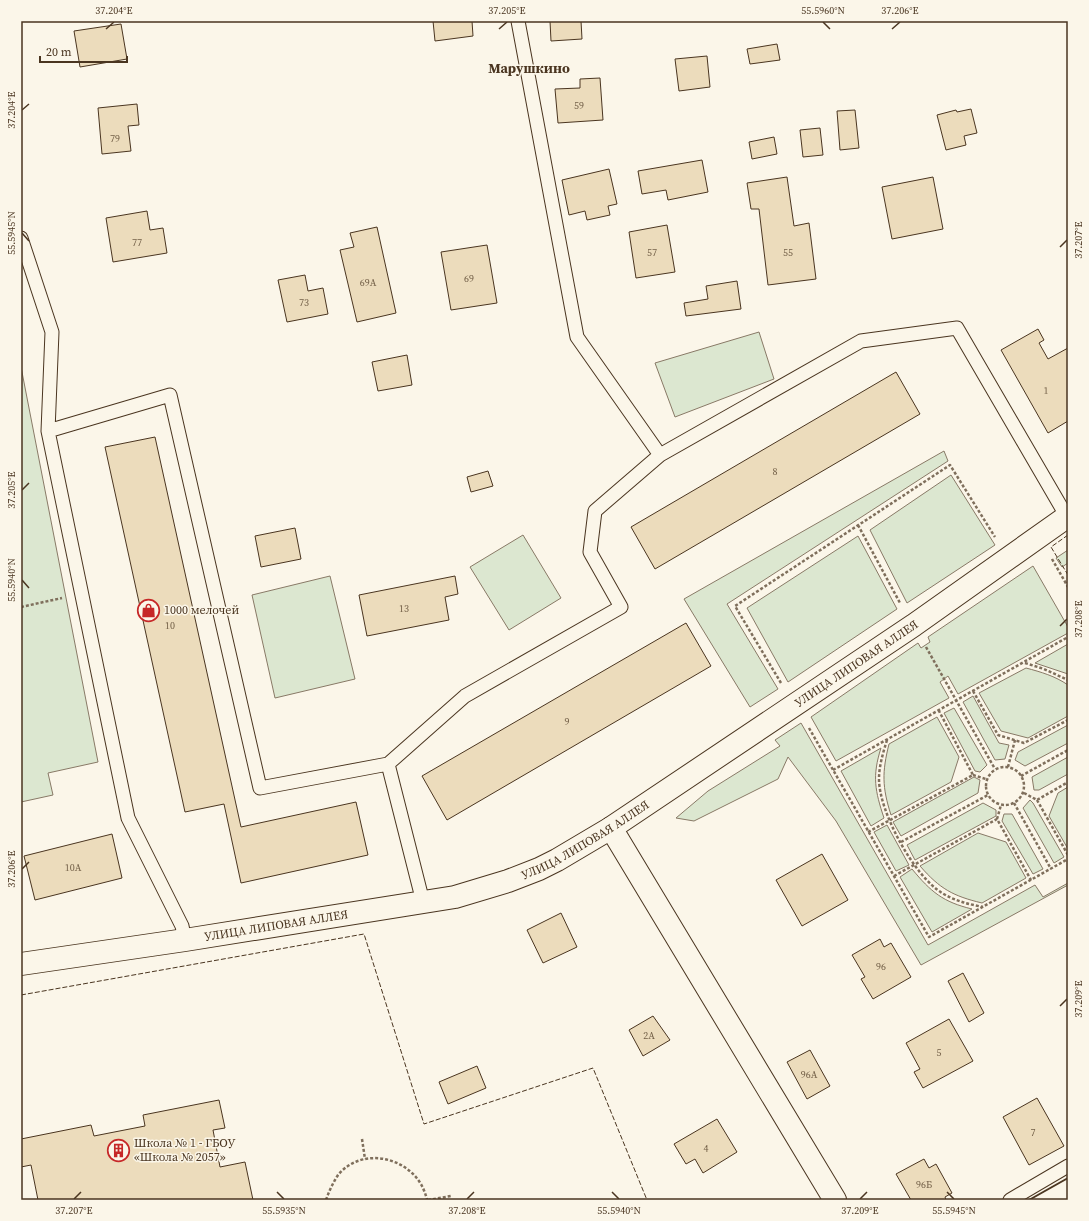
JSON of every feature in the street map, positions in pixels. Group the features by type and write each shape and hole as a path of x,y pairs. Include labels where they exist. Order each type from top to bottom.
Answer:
{"street":[{"name":"УЛИЦА ЛИПОВАЯ АЛЛЕЯ","path":"21,964 185,940 455,897 508,881 539,869 611,828 914,625 1068,516"},
{"path":"611,828 835,1200"}],"lane":[{"path":"518,21 577,337 660,455"},
{"path":"21,238 52,332 48,431 128,818 182,926 185,940"},
{"path":"48,431 170,396 260,788 388,764 466,696 621,607 590,552 595,511 660,455 861,341 957,328 1068,516"},
{"path":"388,764 424,902"},
{"path":"1010,1200 1068,1166"}],"path":[{"path":"782,685 735,606 950,465 996,539"},
{"path":"858,526 901,604"},
{"path":"1049,553 1068,587"},
{"path":"21,607 82,594"},
{"path":"833,770 1068,638"},
{"path":"923,641 995,770"},
{"path":"1024,663 1044,669 1068,680"},
{"path":"973,691 998,735 1024,743 1068,720"},
{"path":"795,705 929,937 1068,859"},
{"path":"939,711 973,775 986,779"},
{"path":"887,740 881,760 879,780 882,801 889,820 914,865 927,881 942,893 960,902 982,907"},
{"path":"1008,767 1015,740"},
{"path":"1021,776 1068,750"},
{"path":"999,767 1008,767 1015,770 1021,776 1025,785 1024,793 1014,804 1007,806 997,804 988,795 985,788 986,779 992,771 995,770 999,767"},
{"path":"868,832 973,775"},
{"path":"1036,800 1068,782"},
{"path":"1024,793 1036,800 1068,854"},
{"path":"901,842 988,795"},
{"path":"1014,804 1051,869"},
{"path":"894,876 997,819 1002,805"},
{"path":"997,819 1031,880"},
{"path":"362,1139 365,1159"},
{"path":"326,1200 339,1174 351,1165 365,1159 383,1158 399,1163 412,1172 422,1185 428,1200 451,1196"}],"green space":[{"path":"759,332 774,379 675,417 655,363"},
{"path":"21,367 98,762 48,773 53,795 21,802"},
{"path":"944,451 948,461 727,604 778,689 750,707 684,599"},
{"path":"951,475 995,545 907,603 870,530"},
{"path":"523,535 561,598 509,630 470,567"},
{"path":"858,536 897,609 788,682 747,608"},
{"path":"1068,550 1068,563 1062,567 1056,558"},
{"path":"1033,566 1068,627 1068,633 958,694 948,676 940,682 949,698 836,761 811,717 918,643 921,648 930,642 928,637"},
{"path":"330,576 355,679 275,698 252,595"},
{"path":"1068,644 1068,674 1035,663"},
{"path":"1026,668 1053,677 1068,685 1068,716 1028,738 1001,731 979,693"},
{"path":"973,696 999,743 1009,745 1005,759 995,760 963,702"},
{"path":"954,708 987,765 980,772 975,771 944,713"},
{"path":"937,717 959,757 951,782 891,815 884,780 885,763 889,744"},
{"path":"801,723 928,945 1035,885 1043,897 1068,883 1068,885 921,965 836,821 788,757 778,779 694,821 676,818 708,791 780,746 775,740"},
{"path":"1068,725 1068,743 1025,766 1015,760 1018,752"},
{"path":"881,748 876,767 876,783 878,800 884,818 871,826 841,771"},
{"path":"1068,757 1068,774 1039,790 1034,790 1032,777"},
{"path":"974,777 980,780 978,793 901,836 893,822"},
{"path":"1068,787 1068,849 1049,816 1058,793"},
{"path":"1030,800 1064,857 1054,863 1023,808"},
{"path":"983,803 996,810 996,816 915,860 907,845"},
{"path":"1004,814 1012,814 1043,869 1033,874 1002,821"},
{"path":"887,825 909,865 896,871 874,832"},
{"path":"978,833 1006,842 1026,878 982,903 963,898 941,886 920,866"},
{"path":"912,869 925,884 938,895 953,903 972,909 932,932 900,877"}],"building":[{"path":"433,21 472,21 473,36 435,41"},
{"path":"550,21 581,21 582,39 551,41"},
{"path":"121,24 127,59 80,67 74,31"},
{"path":"777,44 780,60 750,64 747,49"},
{"path":"707,56 710,87 679,91 675,59"},
{"path":"600,78 603,120 558,123 555,89 580,88 580,79"},
{"path":"137,104 139,125 128,126 131,151 102,154 98,108"},
{"path":"971,109 977,133 964,136 966,145 946,150 937,115 956,110 957,112"},
{"path":"855,110 859,148 840,150 837,111"},
{"path":"820,128 823,155 803,157 800,130"},
{"path":"774,137 777,154 752,159 749,142"},
{"path":"702,160 708,192 668,200 666,190 642,194 638,171"},
{"path":"609,169 617,204 608,206 610,215 587,220 585,211 569,215 562,180"},
{"path":"787,177 794,226 809,223 816,279 768,285 759,209 751,209 747,183"},
{"path":"933,177 943,229 892,239 882,187"},
{"path":"147,211 150,230 163,228 167,253 113,262 106,218"},
{"path":"667,225 675,272 636,278 629,232"},
{"path":"377,227 396,313 357,322 340,250 354,247 350,233"},
{"path":"487,245 497,303 451,310 441,252"},
{"path":"305,275 308,291 323,288 328,314 287,322 278,280"},
{"path":"737,281 741,309 686,316 684,303 708,299 706,286"},
{"path":"1038,329 1044,340 1039,343 1048,359 1068,348 1068,421 1048,433 1001,350"},
{"path":"407,355 412,385 378,391 372,362"},
{"path":"896,372 920,414 655,569 631,527"},
{"path":"155,437 241,827 356,802 368,855 241,883 224,804 185,812 105,447"},
{"path":"488,471 493,486 471,492 467,477"},
{"path":"295,528 301,559 261,567 255,536"},
{"path":"455,576 458,594 445,597 449,620 367,636 359,595"},
{"path":"686,623 711,666 447,820 422,776"},
{"path":"112,834 122,878 35,900 24,856"},
{"path":"822,854 848,900 802,926 776,880"},
{"path":"561,913 577,947 543,963 527,930"},
{"path":"880,939 884,947 891,943 911,977 873,999 861,979 865,977 852,955"},
{"path":"963,973 984,1013 969,1022 948,981"},
{"path":"653,1016 670,1040 643,1056 629,1030"},
{"path":"949,1019 973,1061 923,1088 914,1072 920,1069 906,1043"},
{"path":"810,1050 830,1086 807,1099 787,1062"},
{"path":"477,1066 486,1088 448,1104 439,1082"},
{"path":"1037,1098 1064,1146 1029,1165 1003,1117"},
{"name":"Школа № 1 - ГБОУ «Школа № 2057»","path":"219,1100 225,1128 213,1130 220,1167 245,1162 253,1200 38,1200 31,1165 21,1167 21,1139 91,1125 94,1136 145,1126 143,1115"},
{"path":"717,1119 737,1152 703,1173 695,1159 686,1164 674,1144"},
{"path":"924,1159 929,1168 936,1164 952,1193 945,1197 946,1200 911,1200 896,1174"}],"fence":[{"path":"1068,535 1051,547 1068,575"},
{"path":"21,995 364,934 424,1124 593,1068 647,1200"}],"wall":[{"path":"1029,1200 1068,1178"}],"place":[{"name":"1000 мелочей","path":"148,610"},
{"name":"Школа № 1 - ГБОУ «Школа № 2057»","path":"119,1150"}],"district":[{"name":"Марушкино","path":"529,68"}]}
